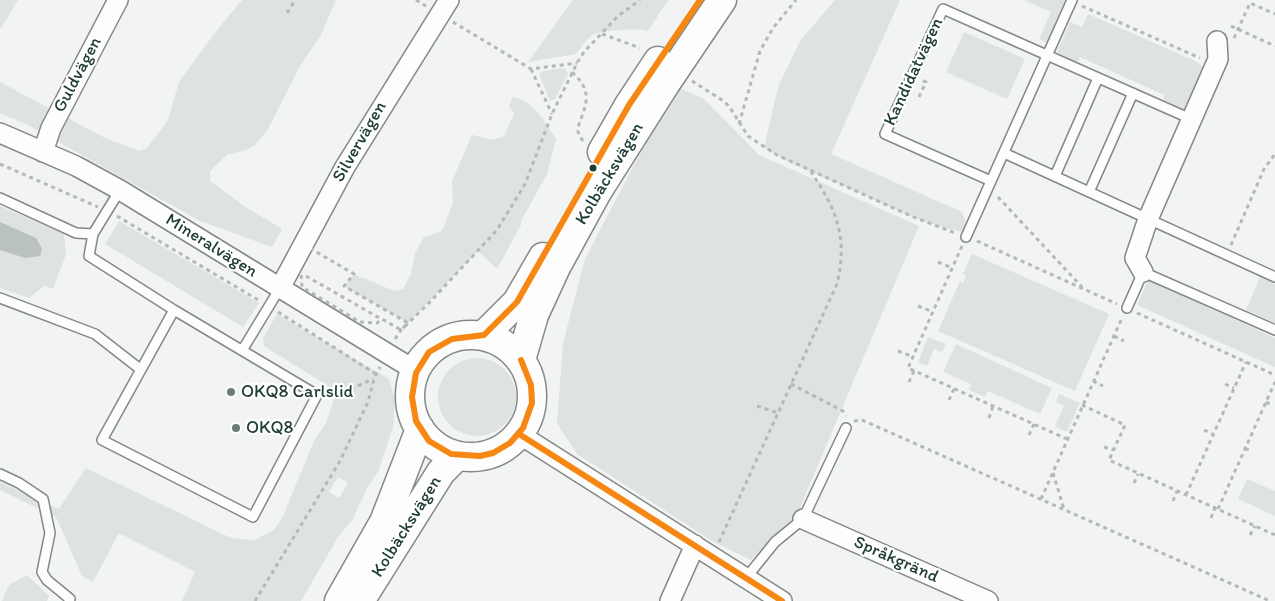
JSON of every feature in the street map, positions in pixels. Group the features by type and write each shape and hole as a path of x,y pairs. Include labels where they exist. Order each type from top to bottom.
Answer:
{"highway":[{"name":"Kolbäcksvägen","path":"484,335 517,302 628,105 700,0"},
{"name":"Kolbäcksvägen","path":"521,360 538,307 556,267 597,192 666,83 722,0"},
{"path":"461,335 484,335 502,342 521,360 529,373 533,388 532,406 527,422 519,434 503,448 488,455 457,456 437,446 420,429 413,416 410,398 412,379 423,357 439,343 461,335"},
{"name":"Kolbäcksvägen","path":"339,601 384,522 420,429"},
{"name":"Kolbäcksvägen","path":"360,601 441,472 457,456"}],"street":[{"name":"Guldvägen","path":"42,152 51,128 118,0"},
{"name":"Silvervägen","path":"303,244 345,167 444,7"},
{"path":"1143,272 1135,258 1148,219 1191,119 1217,50"},
{"name":"Mineralvägen","path":"0,133 120,190 416,371"},
{"path":"280,288 296,270"},
{"path":"519,434 782,601"},
{"name":"Språkgränd","path":"803,519 988,601"},
{"path":"670,601 703,550"}],"lane":[{"path":"966,237 1072,0"},
{"name":"Kandidatvägen","path":"990,184 885,134 943,9 1191,119"},
{"path":"1055,176 1098,78"},
{"path":"1089,192 1133,94"},
{"path":"1004,153 1275,277"},
{"path":"120,190 93,234 89,256 174,310 244,349 317,395 253,517 102,440 174,310"},
{"path":"0,198 76,233 93,234"},
{"path":"1127,308 1143,272 1275,330"},
{"path":"244,349 280,288"},
{"path":"0,298 95,334 140,369"},
{"path":"746,578 775,542 803,519 848,425"},
{"path":"0,474 19,483 43,499 50,533 42,572 47,580 70,599 69,601"}],"path":[{"path":"287,13 295,0"},
{"path":"255,601 340,461 368,402 376,374 400,330 442,291 497,230 525,184 552,114 576,63 618,16 640,0"},
{"path":"739,124 760,51 773,28 796,0"},
{"path":"1072,0 1200,59 1217,50 1226,55 1250,3 1275,14"},
{"path":"444,7 531,69 552,114"},
{"path":"1230,26 1275,46"},
{"path":"602,34 640,48"},
{"path":"531,69 576,63"},
{"path":"572,72 583,83 587,96 578,132 586,146"},
{"path":"691,80 729,106 748,136 764,148 811,172 911,216 966,237 908,368 1067,439"},
{"path":"1227,255 1264,169 1275,154"},
{"path":"0,164 132,223 376,374"},
{"path":"703,550 718,544 837,284 842,263 842,238 835,211 811,172"},
{"path":"990,184 1084,289"},
{"path":"382,320 378,323 360,322 302,287 296,270 303,244 354,274 344,286 408,323"},
{"path":"938,262 952,268"},
{"path":"296,270 400,330"},
{"path":"918,306 933,312"},
{"path":"1041,499 1127,308"},
{"path":"1114,336 1124,341"},
{"path":"898,351 913,357"},
{"path":"1186,495 1246,362"},
{"path":"908,382 914,371"},
{"path":"317,395 337,396 374,379"},
{"path":"1093,381 1104,386"},
{"path":"1212,518 1275,382"},
{"path":"791,384 843,411 848,425 862,420 1270,601"},
{"path":"1225,384 1234,388"},
{"path":"949,400 954,388"},
{"path":"1266,402 1272,404"},
{"path":"756,406 778,413"},
{"path":"989,418 993,406"},
{"path":"1082,406 1125,425 1109,460 1275,535"},
{"path":"1029,435 1034,424"},
{"path":"1204,430 1214,434"},
{"path":"1104,447 1113,450"},
{"path":"1245,448 1251,451"},
{"path":"1053,472 1064,509"},
{"path":"1134,484 1138,474"},
{"path":"1173,501 1177,491"},
{"path":"1250,535 1255,526"}],"shaded area":[{"path":"0,0 18,0 0,30"},
{"path":"242,0 336,0 320,37 301,64 267,131 255,145 243,151 227,155 210,171 210,181 244,206 282,229 272,247 200,221 28,125 0,113 0,82 107,139 139,151 147,148 168,120 179,82 217,30"},
{"path":"573,0 668,0 648,31 620,30 602,32 591,36 576,54 528,62"},
{"path":"835,0 900,0 831,154 962,212 966,223 963,232 935,225 909,215 798,166 764,148 778,87 800,41"},
{"path":"1024,0 1071,0 1052,45 1039,39 1051,12"},
{"path":"1088,14 1201,65 1204,73 1190,112 1164,100 1164,95 1080,57 1079,61 1074,62 1057,52 1070,22 1082,27"},
{"path":"964,32 1025,59 1007,99 946,72"},
{"path":"566,69 568,74 555,99 550,101 539,74 543,71"},
{"path":"675,86 704,99 759,155 919,226 797,515 751,560 712,541 577,454 557,423 563,343 585,259"},
{"path":"513,97 520,99 533,108 556,139 547,174 497,269 478,251 408,323 344,286 354,274 394,291 403,289 411,274 415,253 424,237 442,231 453,203 452,181 472,135 493,140 504,136 514,114 509,106"},
{"path":"0,206 64,234 66,254 53,289 44,286 29,298 0,288"},
{"path":"119,221 259,303 243,327 105,244"},
{"path":"0,222 36,238 42,249 40,256 25,258 0,250"},
{"path":"972,254 1109,314 1075,391 938,331 960,281 963,283 966,276 963,274"},
{"path":"1260,277 1275,284 1275,323 1246,310"},
{"path":"1148,280 1275,338 1275,367 1137,305"},
{"path":"277,314 389,379 395,400 393,427 378,472 367,488 353,519 338,537 301,601 182,601 195,572 119,533 93,582 82,576 56,517 0,490 0,482 59,509 86,468 231,538 255,540 274,530 283,516 314,441 326,423 336,394 333,389 264,346 263,338","holes":["338,477 348,483 339,498 329,492"]},
{"path":"928,337 946,344 942,352 934,349 927,366 918,362"},
{"path":"956,344 1052,388 1040,414 988,391 985,397 969,390 971,384 943,372"},
{"path":"469,358 485,358 499,364 510,375 516,389 516,405 510,419 499,430 485,436 469,436 455,430 444,419 438,405 438,389 444,375 455,364"},
{"path":"1059,394 1080,403 1067,432 1055,426 1064,406 1056,402"},
{"path":"1247,479 1275,491 1275,516 1238,499"},
{"path":"27,575 49,596 47,601 2,601 9,585"}],"transit line":[{"path":"521,360 531,385 532,403 523,428 510,443 493,453 480,456 451,454 429,441 416,421 412,397 416,373 429,352 452,339 484,335 517,302 629,105 700,0"},
{"path":"519,434 782,601"}],"place":[{"name":"OKQ8 Carlslid","path":"231,392"},
{"name":"OKQ8","path":"236,428"}]}
